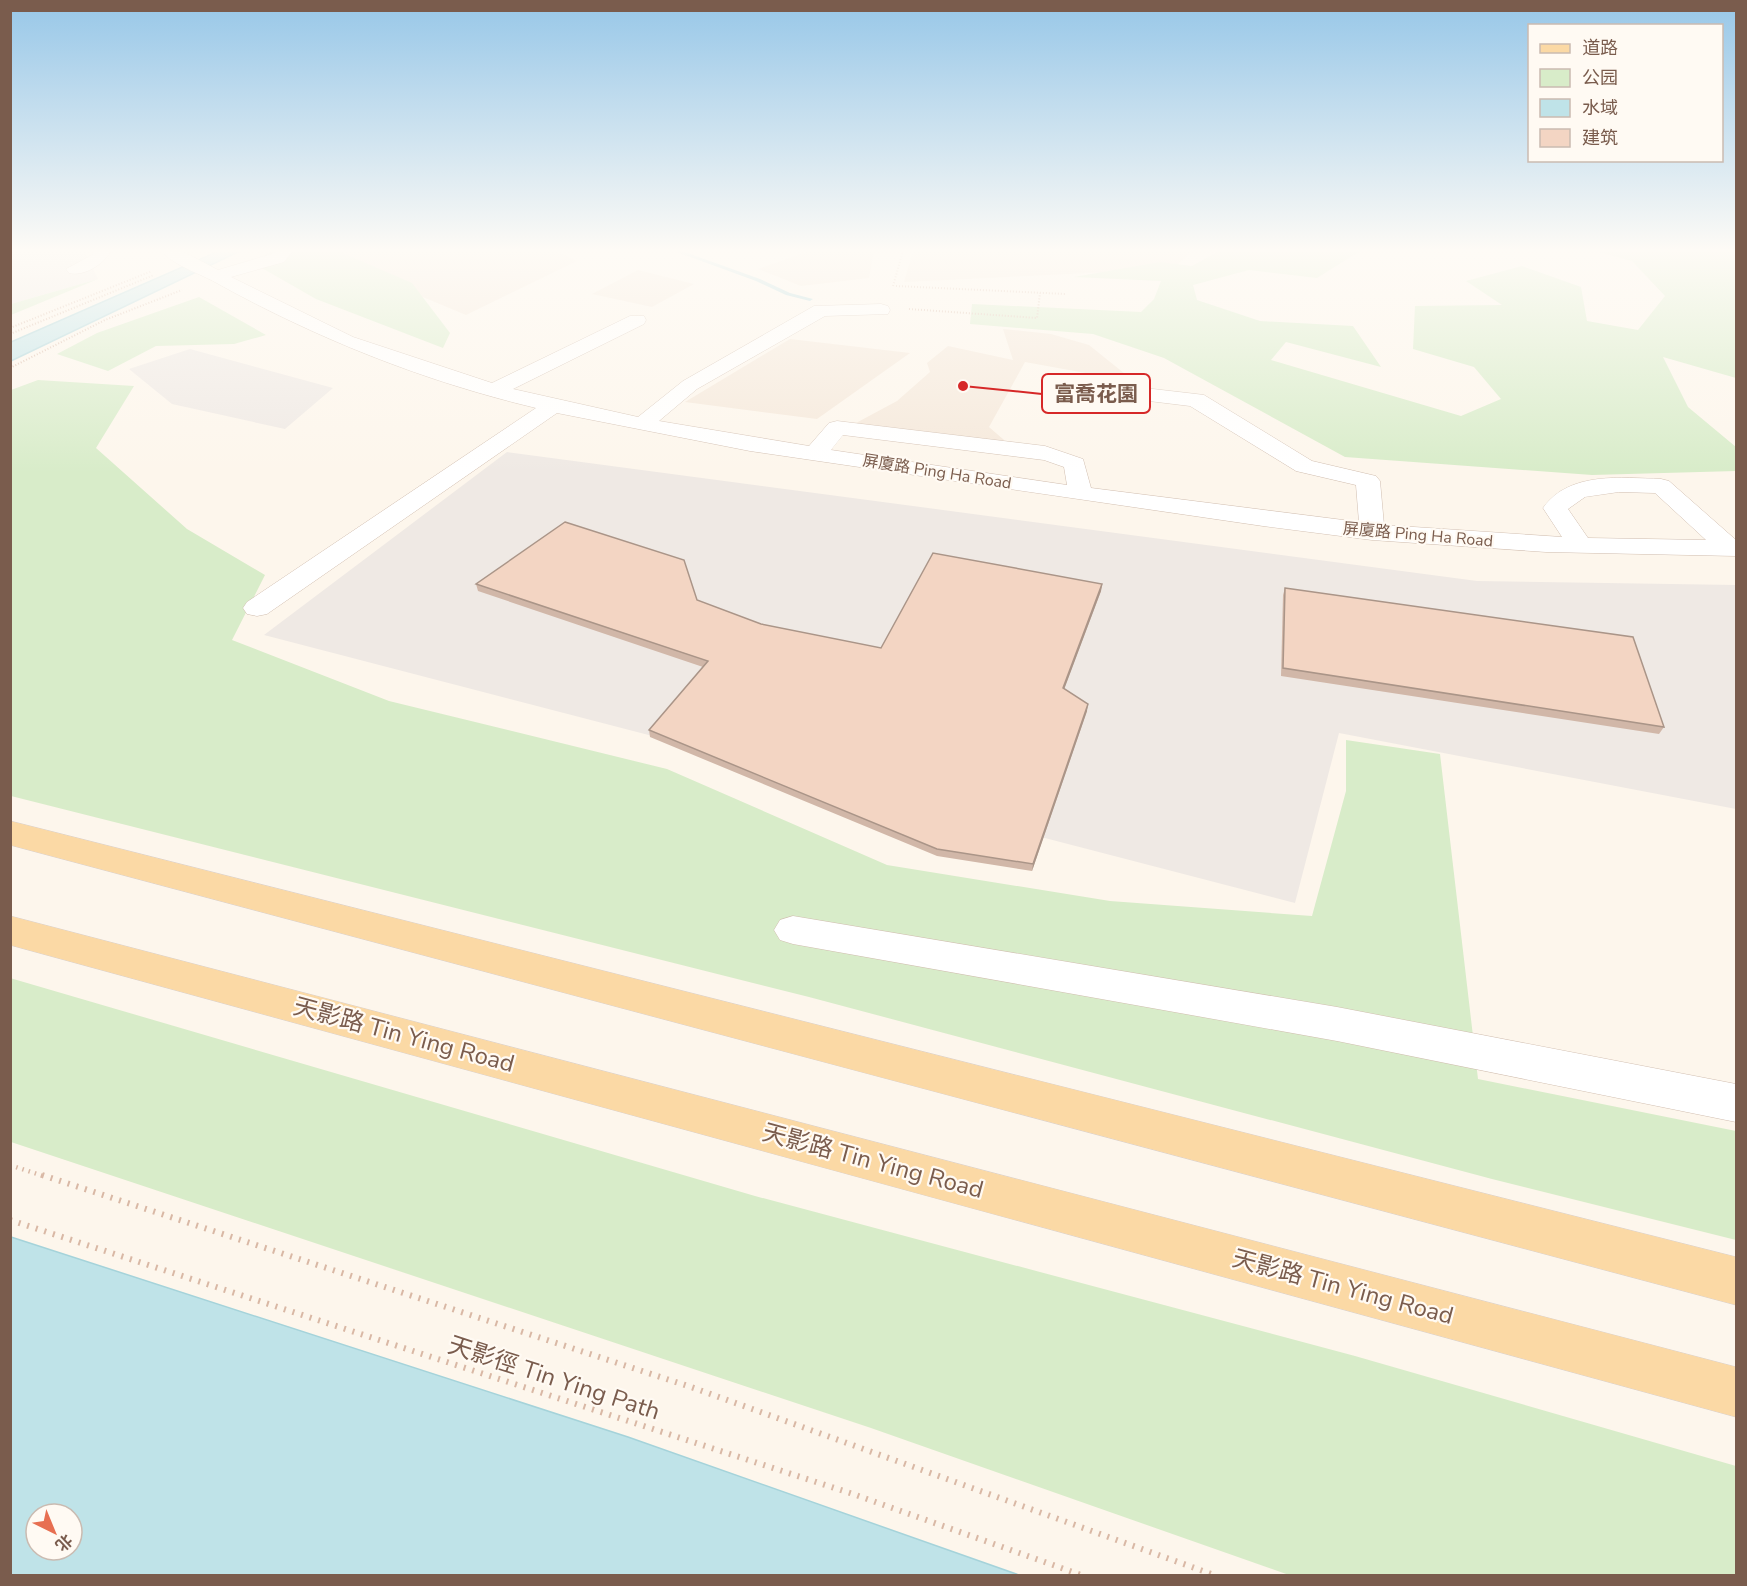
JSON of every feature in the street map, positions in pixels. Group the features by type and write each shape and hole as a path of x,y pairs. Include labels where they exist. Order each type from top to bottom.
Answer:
{"main road":[{"path":"10,833 1737,1281"},
{"name":"天影路 Tin Ying Road","path":"10,930 1737,1392"}],"street":[{"name":"屏廈路 Ping Ha Road","path":"310,325 412,366 493,391 643,424 816,453 1078,494 1372,532 1580,546 1734,548"},
{"path":"493,391 627,325"},
{"path":"643,424 690,385 795,325"},
{"path":"1067,385 1196,400 1304,466 1368,481 1372,532"},
{"path":"257,608 553,406"},
{"path":"816,453 837,428 1045,453 1076,464 1079,481 1078,494"},
{"path":"989,480 1014,449"},
{"path":"1580,546 1556,508 1561,501 1586,487 1661,486 1734,548"},
{"path":"793,930 1337,1024 1737,1103"}],"path":[{"path":"10,334 31,325"},
{"path":"10,368 97,325"},
{"path":"10,1165 691,1387 1217,1575"},
{"name":"天影徑 Tin Ying Path","path":"10,1220 841,1490 1084,1575"}],"shaded area":[{"path":"1003,329 1051,334 1089,345 1135,382 1025,362 989,427 1004,440 996,447 856,423 897,401 930,372 927,363 948,346 1013,360"},
{"path":"790,339 910,353 817,419 685,402"},
{"path":"190,349 333,388 285,429 172,404 129,369"},
{"path":"507,452 1477,581 1736,585 1736,809 1339,733 1295,903 264,635"}],"green space":[{"path":"120,325 248,325 266,335 234,344 156,346 108,371 57,354 97,333"},
{"path":"383,325 444,325 450,333 443,348"},
{"path":"982,325 1353,326 1381,367 1286,342 1271,360 1461,416 1501,399 1474,367 1413,349 1414,325 1610,325 1638,330 1642,325 1736,325 1736,378 1663,357 1688,407 1736,447 1736,471 1592,475 1345,457 1164,358 1093,334"},
{"path":"38,380 134,386 96,448 187,529 265,575 232,640 389,701 667,769 887,865 1110,901 1312,916 1346,791 1346,740 1440,754 1478,1079 1736,1131 1736,1240 1492,1179 809,997 11,796 11,390"},
{"path":"10,978 755,1196 1355,1356 1736,1466 1736,1575 1289,1575 871,1428 11,1142"}],"water":[{"path":"50,325 86,325 11,361 11,342"},
{"path":"11,1237 628,1437 1019,1575 11,1575"}],"building":[{"path":"565,522 684,560 697,600 761,624 881,648 933,553 1102,584 1063,688 1088,704 1033,864 937,849 649,730 708,661 476,584"},
{"path":"1285,588 1633,637 1664,727 1283,668"}],"place":[{"name":"富喬花園","path":"963,386"}]}
